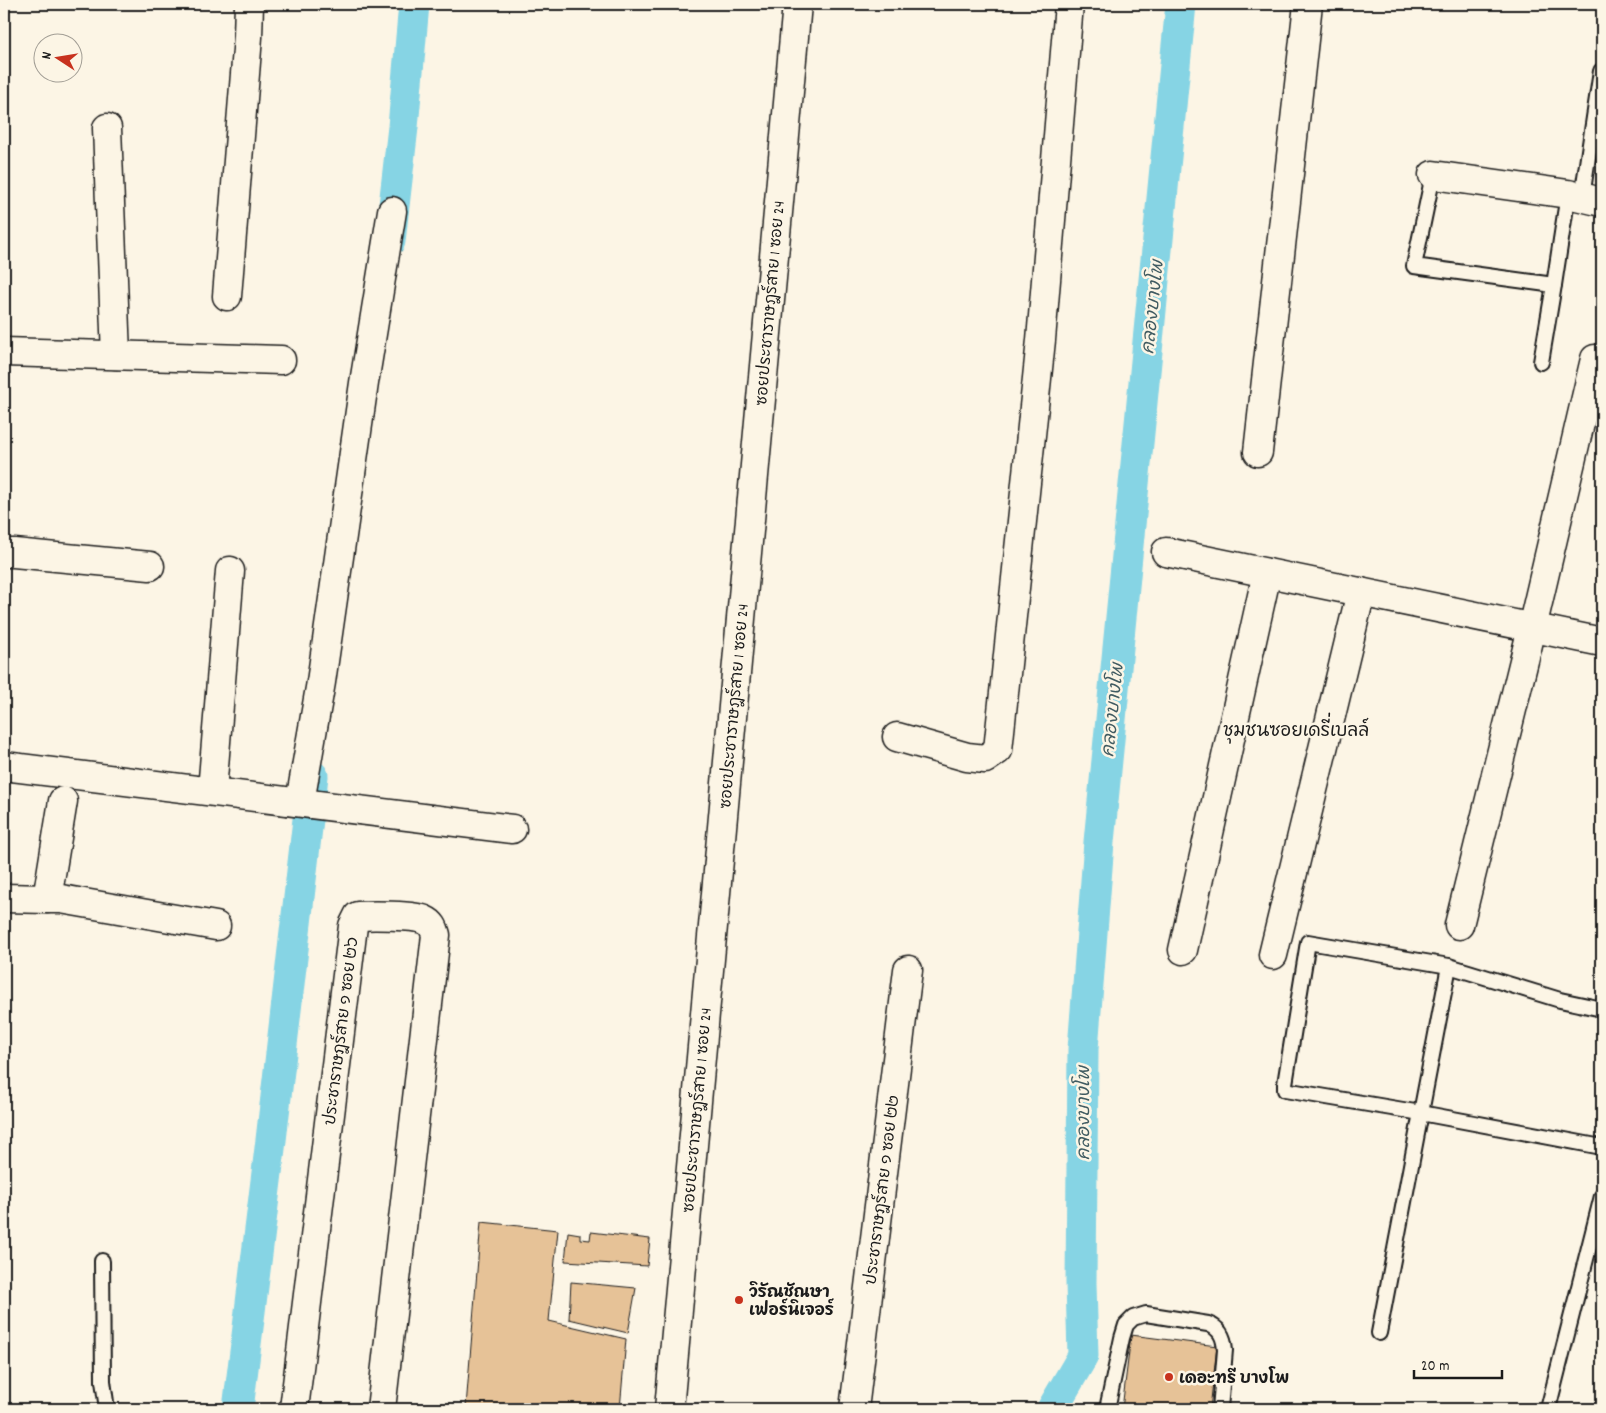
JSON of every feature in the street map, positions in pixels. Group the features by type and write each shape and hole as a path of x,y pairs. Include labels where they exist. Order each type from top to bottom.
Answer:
{"street":[{"path":"227,296 249,4"},
{"name":"ซอยประชาราษฎร์สาย 1 ซอย 24","path":"669,1409 796,4"},
{"path":"897,737 967,757 985,758 998,750 1041,340 1069,4"},
{"path":"1258,452 1308,4"},
{"path":"107,128 116,355"},
{"path":"1433,175 1584,198"},
{"path":"312,804 321,682 362,393 392,212"},
{"path":"4,352 281,360"},
{"path":"1459,925 1532,628 1595,359 1602,360"},
{"path":"4,554 14,552 150,566"},
{"path":"1166,552 1602,642"},
{"path":"212,791 230,571"},
{"path":"1183,950 1267,573"},
{"path":"1274,955 1361,592"},
{"path":"4,766 512,830"},
{"path":"47,899 63,801"},
{"path":"4,898 61,899 216,926"},
{"name":"ประชาราษฎร์สาย ๑ ซอย ๒๖","path":"294,1409 353,926 358,916 372,914 424,919 433,926 436,935 381,1409"},
{"name":"ประชาราษฎร์สาย ๑ ซอย ๒๒","path":"854,1409 908,970"}],"lane":[{"path":"1541,362 1554,285 1584,198 1601,71"},
{"path":"1433,175 1414,266 1554,285"},
{"path":"1602,1010 1560,1000 1449,966 1308,942 1285,1084 1285,1090 1602,1147"},
{"path":"1379,1332 1449,966"},
{"path":"1548,1409 1602,1196"},
{"path":"102,1261 103,1381 108,1409"},
{"path":"1107,1409 1126,1325 1133,1318 1146,1314 1208,1324 1220,1332 1225,1350 1220,1409"}],"building":[{"path":"481,1222 558,1230 549,1321 626,1339 620,1409 486,1409 466,1407"},
{"path":"568,1232 580,1234 580,1239 590,1240 591,1232 650,1239 647,1266 565,1261"},
{"path":"571,1282 636,1288 628,1333 569,1319"},
{"name":"เดอะทรี บางโพ","path":"1131,1335 1217,1346 1210,1409 1122,1409"}],"waterway":[{"path":"390,241 414,4"},
{"name":"คลองบางโพ","path":"1052,1409 1083,1356 1081,1283 1083,1049 1099,842 1181,4"},
{"path":"238,1409 313,776"}],"place":[{"name":"วิรัณชัณษา เฟอร์นิเจอร์","path":"739,1300"},
{"name":"เดอะทรี บางโพ","path":"1169,1377"}],"district":[{"name":"ชุมชนซอยเดรี่เบลล์","path":"1296,730"}]}
